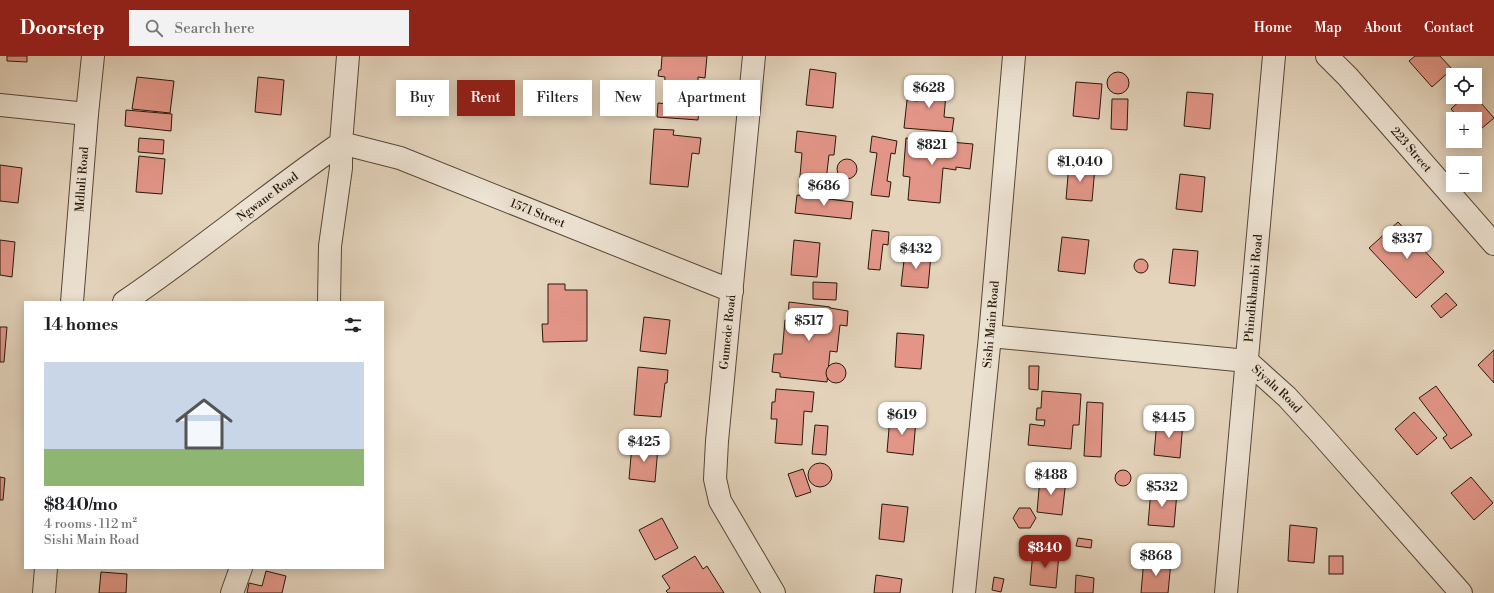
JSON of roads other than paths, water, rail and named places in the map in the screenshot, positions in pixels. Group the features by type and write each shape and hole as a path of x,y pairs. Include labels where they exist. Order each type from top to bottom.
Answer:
{"street":[{"name":"Mdluli Road","path":"72,301 93,56"},
{"path":"329,301 330,246 341,168 341,143 348,56"},
{"name":"Gumede Road","path":"754,56 717,441 715,479 720,501 774,593"},
{"name":"Sishi Main Road","path":"964,593 990,336 1014,56"},
{"name":"Phindikhambi Road","path":"1226,593 1274,56"},
{"name":"223 Street","path":"1327,56 1348,77 1494,244"},
{"path":"0,105 87,114"},
{"name":"1571 Street","path":"341,143 400,158 732,291"},
{"name":"Ngwane Road","path":"125,301 152,283 300,171 341,143"},
{"name":"Siyalu Road","path":"990,336 1247,361 1287,397 1314,426 1461,593"},
{"path":"44,593 46,569"},
{"path":"232,593 241,569"}]}
